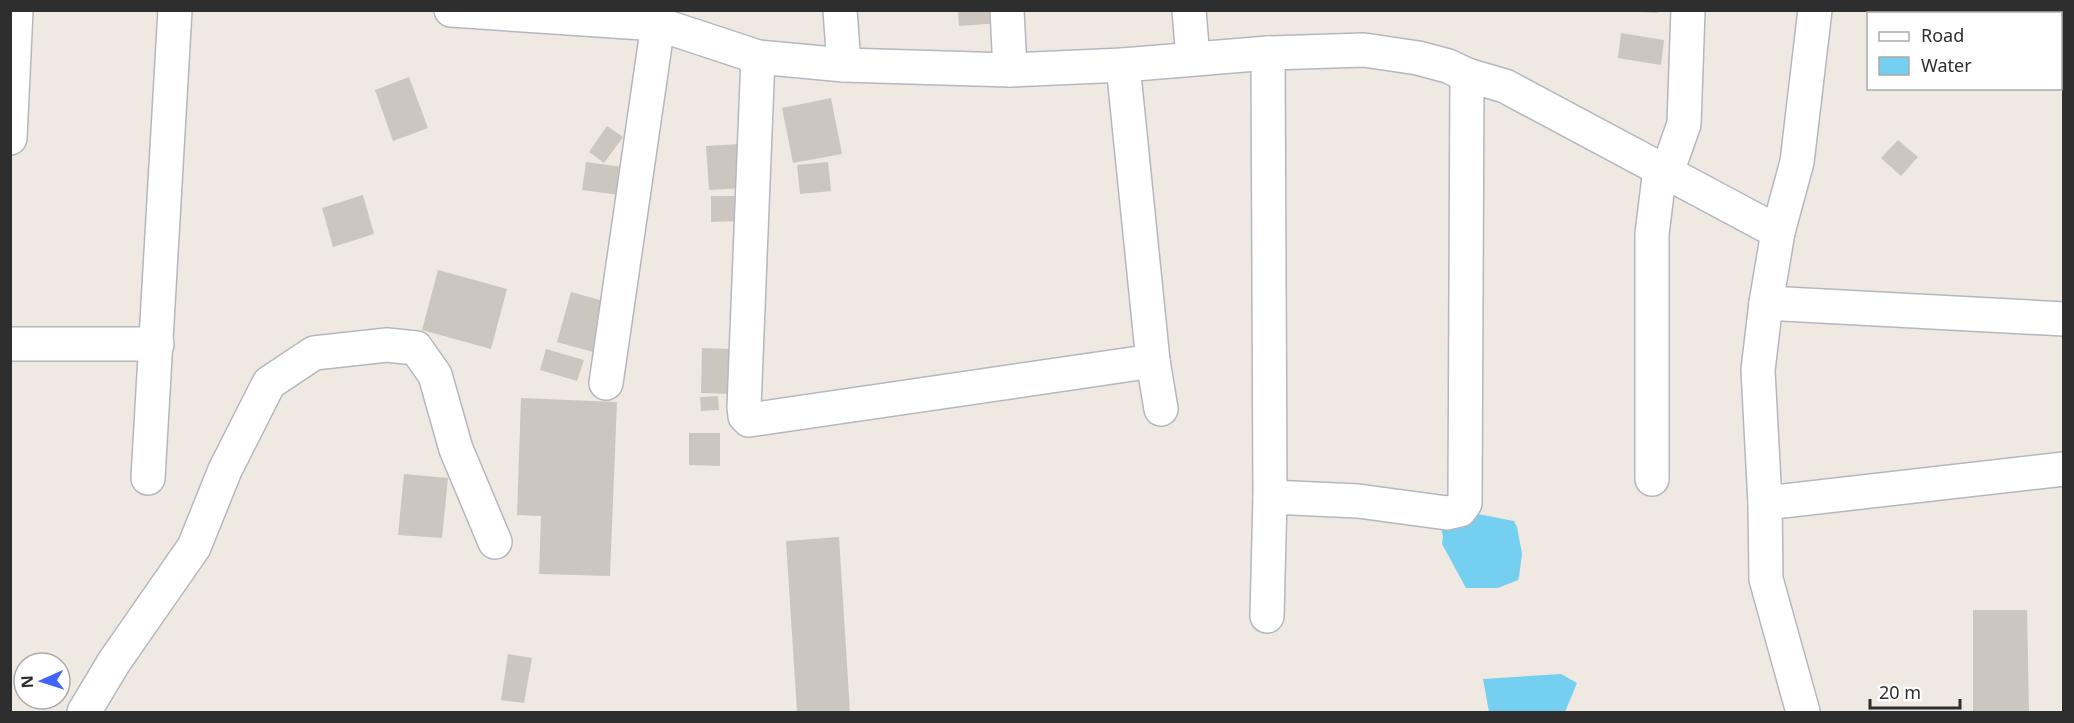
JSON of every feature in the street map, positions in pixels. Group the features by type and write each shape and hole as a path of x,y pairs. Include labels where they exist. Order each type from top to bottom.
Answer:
{"street":[{"path":"10,138 16,10"},
{"path":"148,478 175,10"},
{"path":"451,10 658,17 758,57 844,65 1010,70 1123,65 1268,52 1364,50 1418,58 1505,86 1778,232"},
{"path":"840,10 844,65"},
{"path":"1007,10 1010,70"},
{"path":"1189,10 1193,59"},
{"path":"1652,479 1652,234 1664,171 1684,124 1688,10"},
{"path":"1803,712 1766,579 1765,503 1758,370 1778,232 1797,162 1815,10"},
{"path":"606,383 658,17"},
{"path":"1267,616 1270,497 1268,52"},
{"path":"758,57 744,407 745,416 749,420 1153,361"},
{"path":"1123,65 1153,361 1161,408"},
{"path":"1270,497 1358,501 1447,513 1460,510 1465,503 1467,75"},
{"path":"1766,303 2064,319"},
{"path":"10,344 157,344"},
{"path":"84,712 114,662 194,547 225,470 269,383 314,352 387,345 416,348 435,375 456,449 495,542"},
{"path":"1765,503 2064,469"}],"water":[{"path":"1478,514 1514,521 1522,554 1518,580 1498,588 1466,588 1442,544 1441,529"},
{"path":"1561,674 1577,683 1565,712 1489,712 1483,679"}],"building":[{"path":"958,10 1001,10 1002,23 959,26"},
{"path":"1639,10 1658,10 1658,13 1639,12"},
{"path":"1621,33 1664,40 1661,65 1618,58"},
{"path":"409,77 428,128 393,141 375,90"},
{"path":"831,98 842,154 793,163 782,108"},
{"path":"607,126 623,137 604,163 589,152"},
{"path":"1898,140 1918,157 1901,176 1881,158"},
{"path":"742,144 745,188 709,190 706,146"},
{"path":"586,162 631,168 627,196 582,190"},
{"path":"828,162 831,191 800,194 797,165"},
{"path":"363,195 374,234 333,247 322,208"},
{"path":"711,196 737,196 737,221 711,222"},
{"path":"438,270 507,289 491,349 422,330"},
{"path":"571,292 607,302 593,352 557,342"},
{"path":"702,348 732,349 731,394 701,393"},
{"path":"546,349 584,360 577,381 540,370"},
{"path":"718,396 719,410 701,411 700,397"},
{"path":"521,398 617,402 610,576 539,574 541,516 517,515"},
{"path":"689,433 720,433 720,466 689,465"},
{"path":"404,474 448,478 442,538 398,535"},
{"path":"839,537 850,712 797,712 786,541"},
{"path":"1973,610 2027,610 2029,712 1973,712"},
{"path":"508,654 532,658 524,703 501,700"}]}
